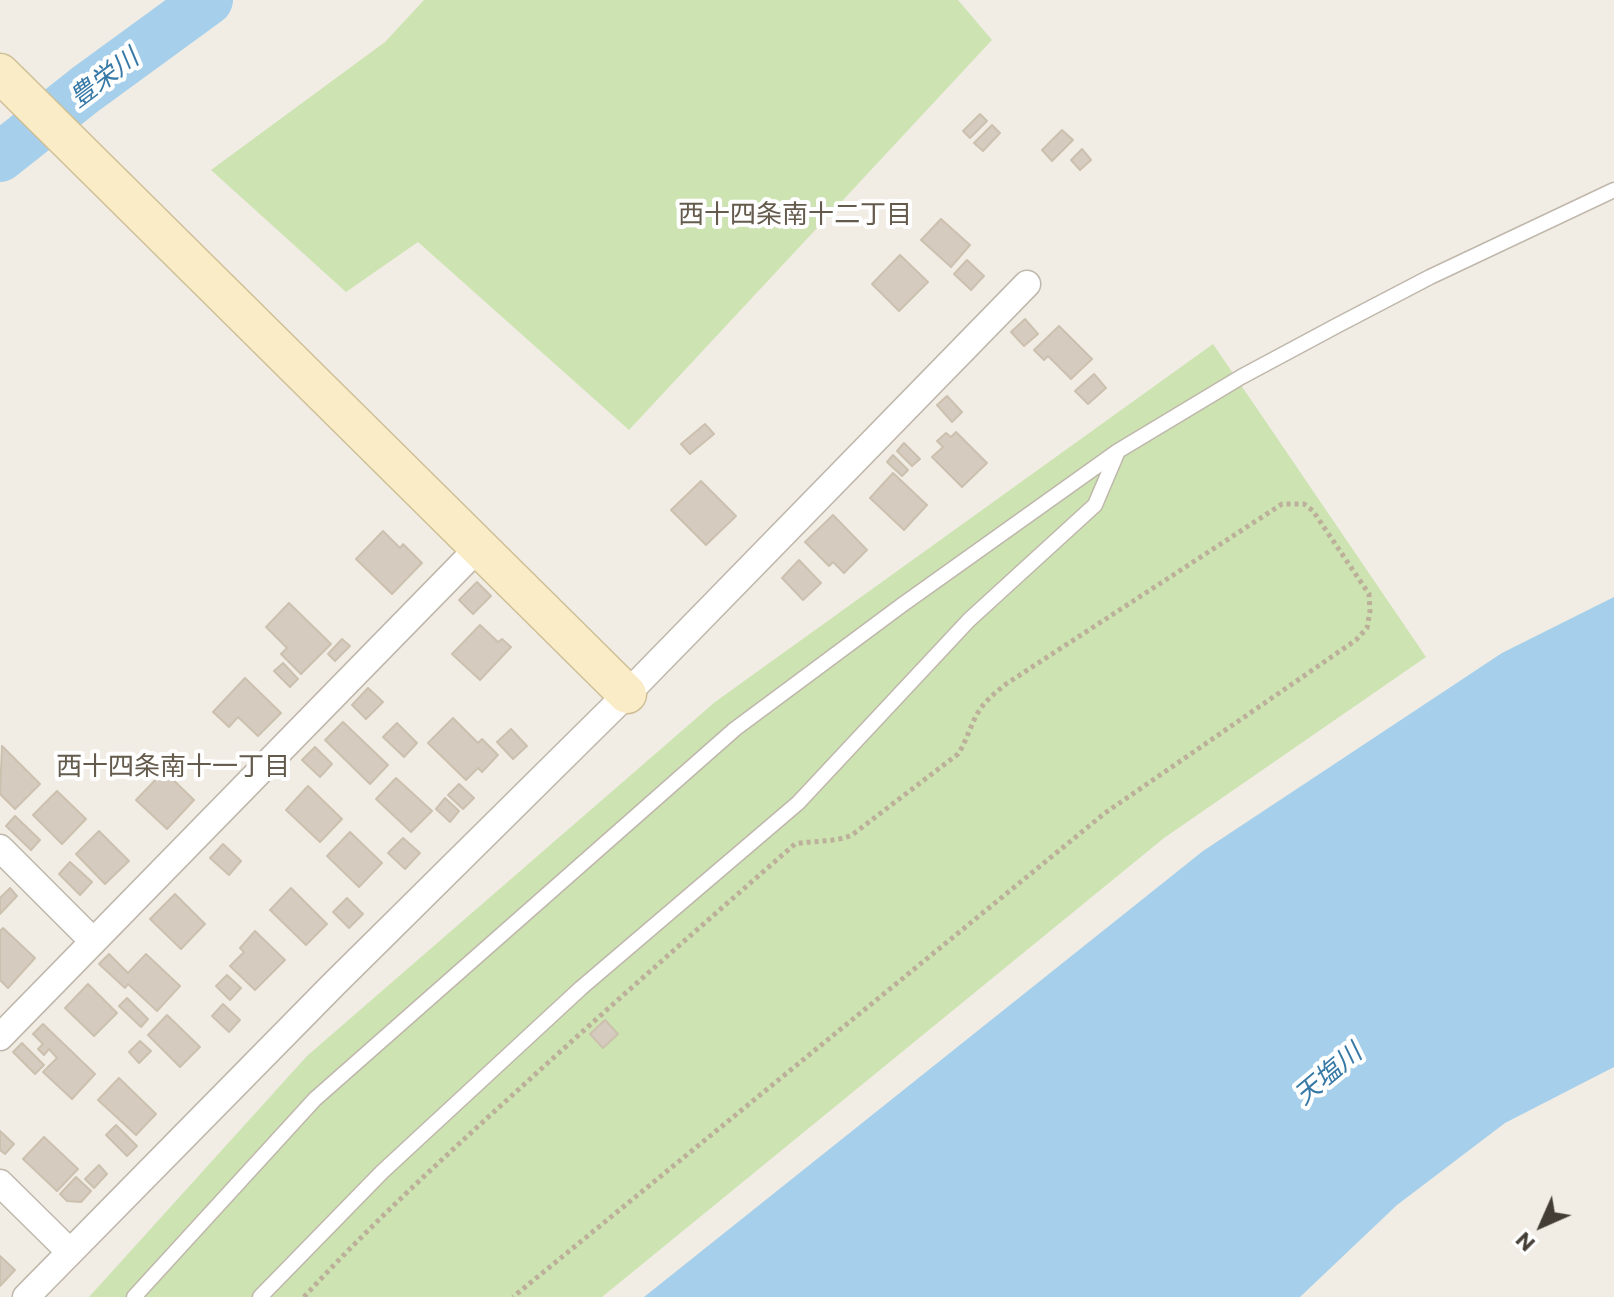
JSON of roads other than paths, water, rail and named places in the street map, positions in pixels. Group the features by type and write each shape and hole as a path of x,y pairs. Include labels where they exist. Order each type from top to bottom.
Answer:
{"street":[{"path":"7,80 627,694"},
{"path":"26,1297 333,985 627,694 1027,284"},
{"path":"0,1037 480,546"},
{"path":"0,848 93,941"},
{"path":"0,1183 70,1252"}],"lane":[{"path":"134,1297 315,1099 735,729 1118,451 1241,377 1364,311 1614,190"},
{"path":"260,1297 382,1172 570,999 798,803 969,620 1095,505 1118,451"}],"water":[{"name":"天塩川","path":"1614,597 1614,1067 1505,1123 1397,1205 1300,1297 644,1297 1203,851 1502,653"}],"waterway":[{"name":"豊栄川","path":"0,157 86,89 208,0"}],"district":[{"name":"西十四条南十二丁目","path":"795,214"},
{"name":"西十四条南十一丁目","path":"173,766"}]}
